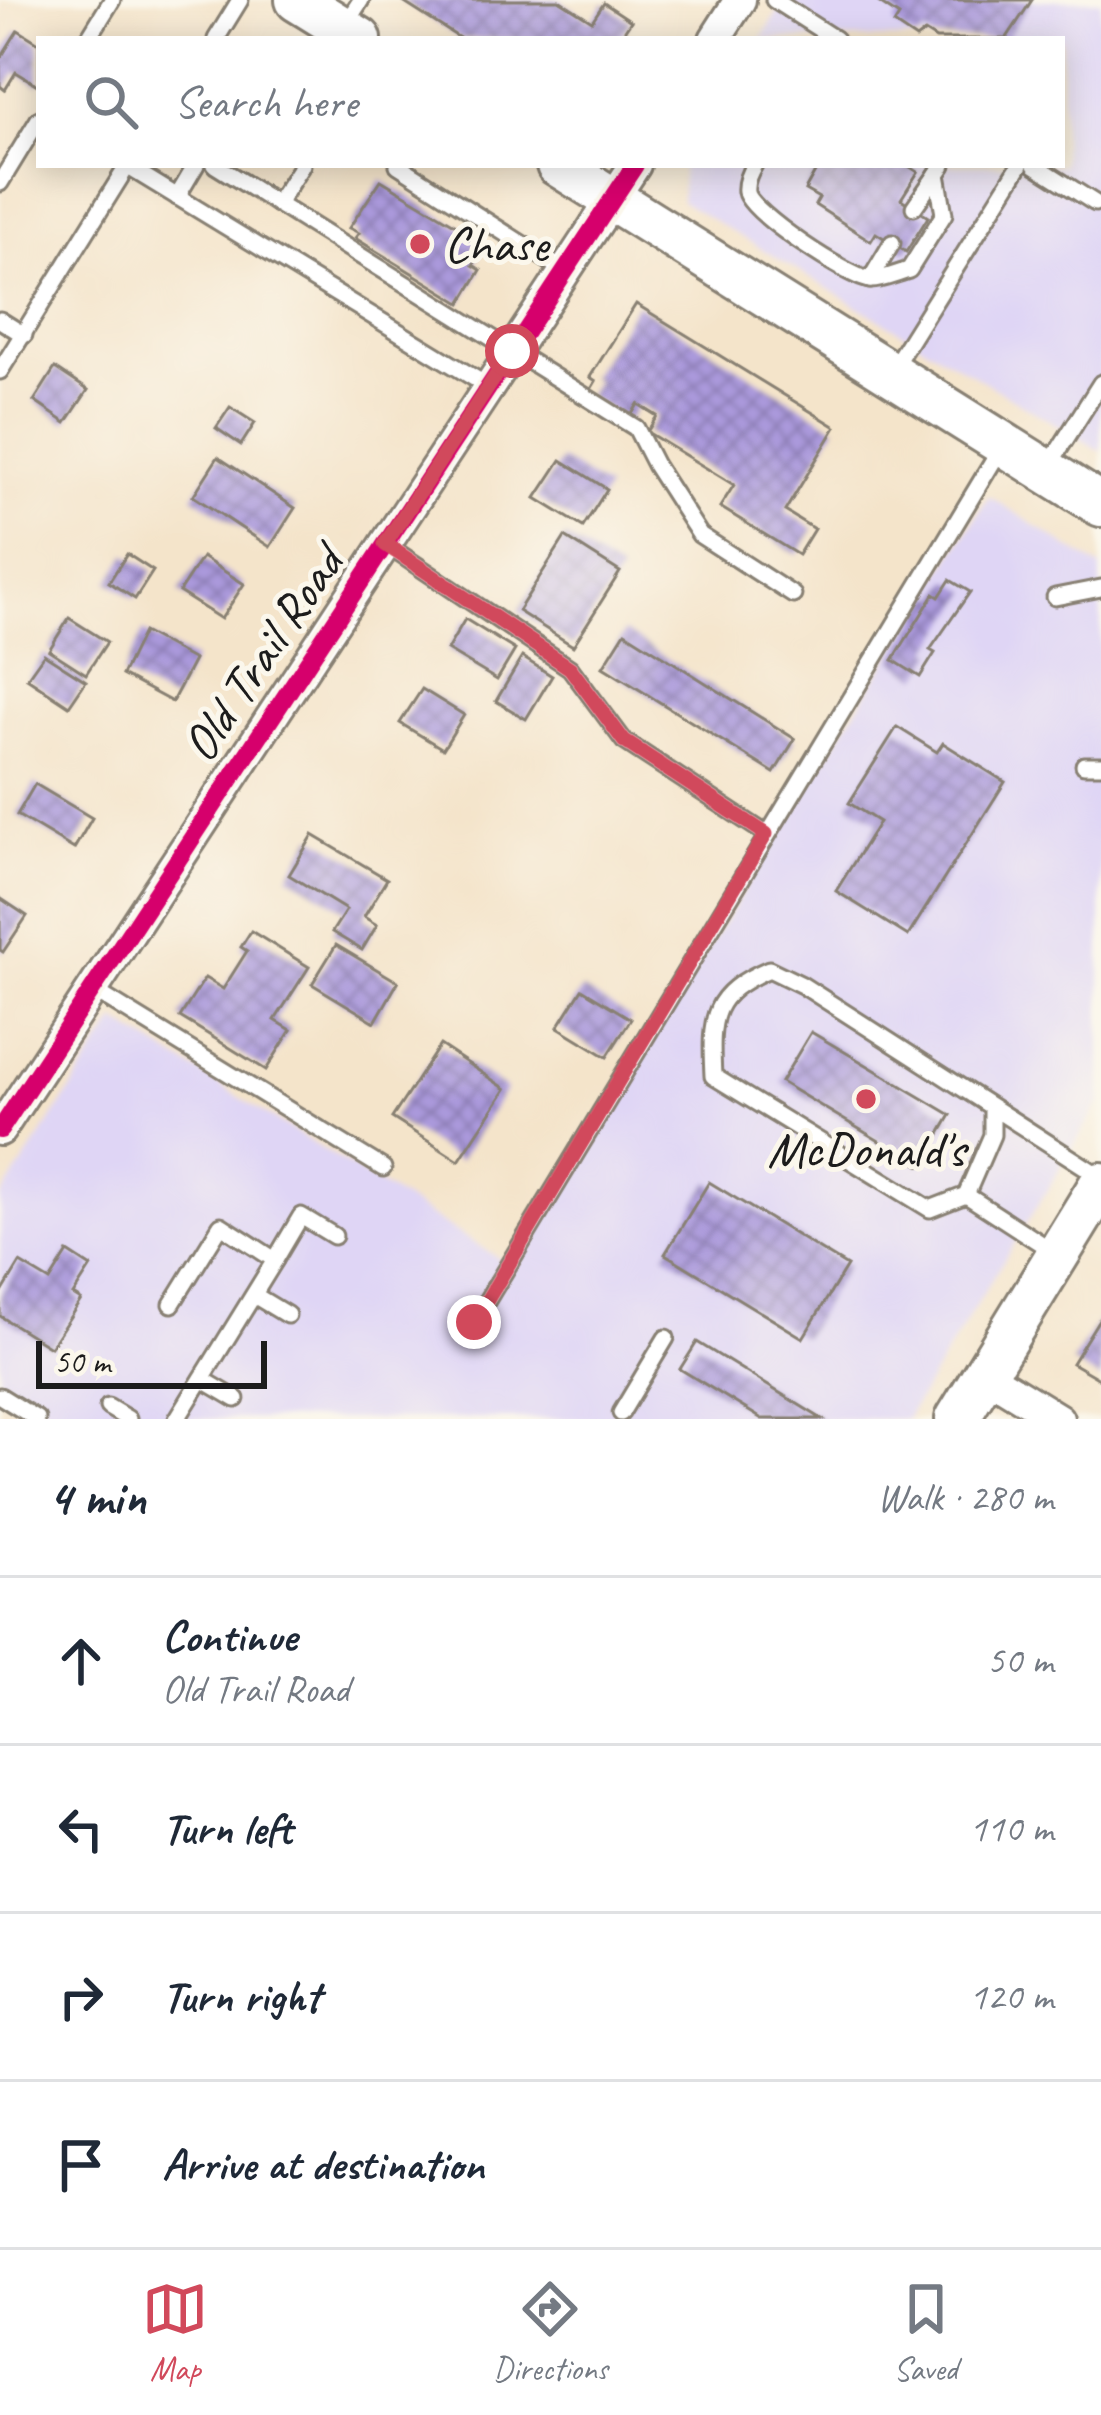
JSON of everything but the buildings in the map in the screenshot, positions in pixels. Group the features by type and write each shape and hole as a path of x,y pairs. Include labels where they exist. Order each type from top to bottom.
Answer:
{"main road":[{"path":"297,0 355,22"},
{"path":"569,168 624,183 890,373 1101,505"},
{"path":"957,1419 1101,1180"}],"street":[{"path":"717,36 740,0"},
{"name":"Old Trail Road","path":"0,1130 624,183"},
{"path":"985,1374 1058,1419"}],"lane":[{"path":"90,36 112,0"},
{"path":"218,36 240,0"},
{"path":"774,0 830,36"},
{"path":"0,183 36,124"},
{"path":"0,371 126,168"},
{"path":"130,168 489,387"},
{"path":"177,197 194,168"},
{"path":"220,168 636,428 700,535 793,595"},
{"path":"277,204 300,168"},
{"path":"403,168 563,270"},
{"path":"890,373 1018,168"},
{"path":"1040,168 1095,203"},
{"path":"914,208 940,169"},
{"path":"751,170 746,194 757,212 846,270 870,280 909,270 944,214 940,169"},
{"path":"870,280 892,243"},
{"path":"0,320 24,334"},
{"path":"1047,470 1101,383"},
{"path":"474,1322 1004,443"},
{"path":"385,544 570,668 624,741 766,834"},
{"path":"1055,597 1101,587"},
{"path":"992,1108 992,1135 966,1195 930,1209 713,1076 710,1025 736,983 769,969 802,985 992,1108 1101,1180"},
{"path":"90,988 383,1168"},
{"path":"966,1195 1058,1255"},
{"path":"177,1419 301,1216 334,1236"},
{"path":"172,1304 221,1225 275,1260"},
{"path":"254,1294 287,1316"},
{"path":"621,1413 666,1338"},
{"path":"202,1378 236,1399"},
{"path":"0,1396 37,1419"},
{"path":"108,1407 128,1419"}],"shaded area":[{"path":"786,0 1101,0 1101,451 681,201 682,168 1065,168 1065,36 763,36"},
{"path":"989,496 1101,568 1101,1102 906,1419 62,1419 0,1381 0,1199 116,1021 511,1266"}],"cycle path":[{"path":"0,1130 633,168"}],"place":[{"name":"Chase","path":"420,244"},
{"name":"McDonald's","path":"866,1099"}],"route":[{"path":"474,1322 766,834 624,741 570,668 385,544 512,351"}]}
